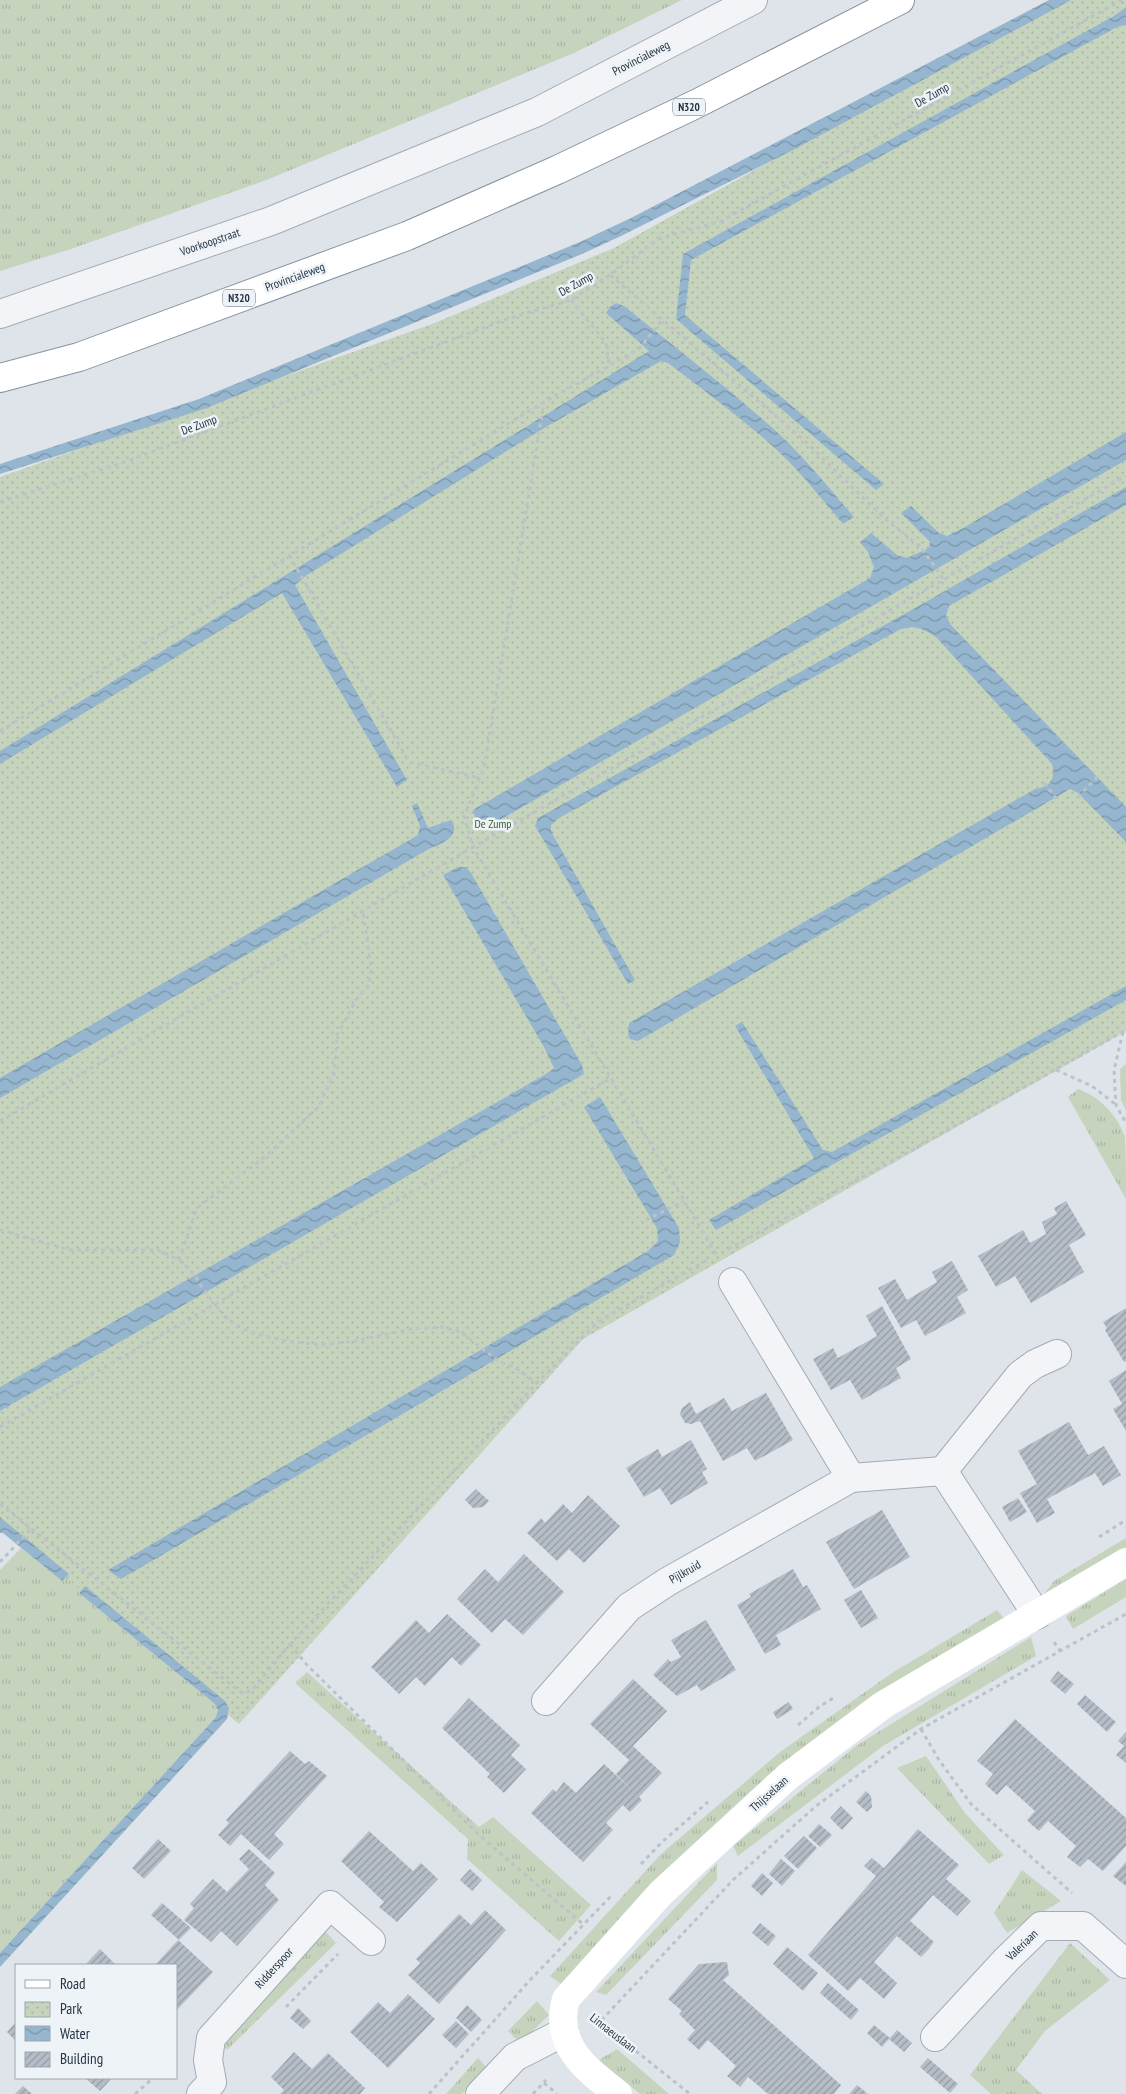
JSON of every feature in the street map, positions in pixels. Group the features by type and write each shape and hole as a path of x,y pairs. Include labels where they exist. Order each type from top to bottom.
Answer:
{"main road":[{"name":"Provincialeweg","path":"0,378 78,357 407,236 557,170 696,104 900,0"},
{"name":"Thijsselaan","path":"566,1999 661,1893 788,1777 883,1706 1126,1562"},
{"path":"566,1999 564,2007 568,2041 583,2066 618,2094"}],"street":[{"name":"Provincialeweg","path":"416,161 537,112 753,0"},
{"name":"Voorkoopstraat","path":"0,314 271,221 416,161"},
{"path":"733,1282 851,1478"},
{"path":"1037,1615 943,1471 1020,1375 1035,1364 1057,1354"},
{"name":"Pijlkruid","path":"546,1701 629,1607 667,1582 851,1478 943,1471"},
{"name":"Ridderspoor","path":"213,2090 208,2060 211,2038 330,1905 371,1941"},
{"name":"Valeriaan","path":"935,2037 1006,1960 1041,1926 1084,1926"},
{"path":"1084,1926 1126,1964"},
{"path":"480,2094 515,2058 568,2041"}],"path":[{"name":"De Zump","path":"0,502 119,464 507,319 571,300 610,276 658,238 721,221 1122,0"},
{"path":"610,276 804,440 885,520 921,546 944,580"},
{"path":"571,300 606,343 609,364"},
{"path":"0,731 544,402 609,364 638,350 663,319"},
{"path":"544,402 484,768 464,816 473,847 716,1255"},
{"path":"0,1121 363,910 1126,476"},
{"path":"289,555 409,762 480,778"},
{"path":"1078,797 1099,775"},
{"path":"1044,783 1058,801"},
{"path":"179,1260 197,1208 266,1156 319,1106 334,1074 337,1035 356,1000 369,985 372,967 363,910"},
{"path":"0,1504 243,1694 252,1690 290,1644 537,1383 599,1322 716,1255 894,1160 1125,1031"},
{"path":"1125,1031 1114,1070 1116,1104 1126,1123"},
{"path":"1055,1070 1092,1086 1116,1104"},
{"path":"0,1427 611,1078"},
{"path":"646,1220 684,1201"},
{"path":"0,1230 70,1250 158,1250 179,1260 192,1272 208,1296 227,1319 249,1332 281,1340 321,1345 355,1341 410,1329 443,1327 461,1332 498,1360 537,1383"},
{"path":"0,1562 31,1529"},
{"path":"533,2094 568,2041 600,2022 740,1874 816,1806 922,1729 1126,1614"},
{"path":"290,1644 306,1664 480,1836 584,1925"},
{"path":"922,1729 940,1760 971,1804 1084,1904 1084,1926"},
{"name":"Linnaeuslaan","path":"531,1979 566,1999 600,2022 690,2094"},
{"path":"135,2094 152,2079"}],"green space":[{"path":"0,0 682,0 574,53 264,181 68,250 0,271"},
{"name":"De Zump","path":"1061,0 1126,0 1126,1031 583,1339 239,1724 0,1522 0,477 432,324 614,248"},
{"path":"1126,1064 1126,1110 1121,1100 1120,1069"},
{"path":"1078,1089 1094,1097 1107,1108 1122,1129 1125,1137 1126,1199 1068,1097"},
{"path":"1126,1538 1126,1547 1044,1594 1054,1581"},
{"path":"21,1548 62,1581 69,1574 85,1586 79,1593 215,1704 218,1710 216,1717 0,1953 0,1570"},
{"path":"1126,1579 1126,1597 1073,1629 1066,1616"},
{"path":"997,1610 1007,1622 878,1698 564,1986 550,1976 660,1855 780,1752 892,1673"},
{"path":"1031,1637 1036,1656 883,1746 738,1856 733,1846 856,1746"},
{"path":"307,1672 479,1827 493,1817 591,1905 559,1941 467,1859 468,1839 295,1683"},
{"path":"926,1756 965,1813 1004,1855 989,1864 897,1768"},
{"path":"717,1863 717,1880 606,1995 596,1992"},
{"path":"1022,1870 1061,1901 1007,1933 994,1913"},
{"path":"324,1930 336,1943 227,2050 222,2044"},
{"path":"1070,1943 1110,1980 1045,2031 1016,2070 1042,2094 991,2094 970,2075"},
{"path":"537,2001 549,2015 520,2043 508,2031"},
{"path":"617,2049 669,2094 640,2094 599,2060"},
{"path":"478,2058 487,2068 462,2094 446,2094"}],"water":[{"path":"1049,0 1071,0 793,150 582,254 204,409 0,474 0,464 199,399 580,242 631,218"},
{"path":"1126,7 1126,25 1117,27 691,260 685,315 884,484 876,490 676,319 683,254 1114,16"},
{"path":"616,303 624,306 682,352 777,432 854,517 843,524 798,471 768,442 668,363 661,361 539,431 307,575 295,585 407,780 397,787 282,593 0,764 0,751 649,351 606,313"},
{"path":"1126,432 1126,460 486,828 478,828 473,810 870,578 874,567 868,552 860,542 871,533 897,555 907,558 929,548 930,542 901,513 911,506 939,533 947,536"},
{"path":"1126,487 1126,505 949,606 946,616 951,625 1126,807 1126,842 1078,793 1070,789 638,1041 630,1039 628,1034 629,1023 1035,789 1045,786 1052,778 1052,764 936,637 914,627 899,630 559,818 551,825 553,835 635,980 628,984 535,826 538,818 924,603"},
{"path":"417,803 428,828 451,820 454,831 448,839 0,1098 0,1078 418,835 420,826 412,806"},
{"path":"458,867 466,867 471,873 582,1065 584,1074 0,1411 0,1387 554,1068 544,1047 443,875"},
{"path":"1126,986 1126,1000 716,1230 709,1220 814,1158 735,1026 742,1022 823,1150 832,1152"},
{"path":"600,1097 679,1228 680,1242 674,1255 121,1579 108,1570 648,1251 658,1241 657,1228 584,1107"},
{"path":"0,1517 69,1574 62,1581 3,1533 0,1533"},
{"path":"85,1586 225,1701 229,1708 227,1719 0,1967 0,1953 216,1717 218,1710 215,1704 79,1593"}],"building":[{"path":"1066,1201 1086,1235 1069,1245 1084,1272 1031,1303 1015,1276 996,1287 978,1256 1023,1230 1030,1243 1046,1234 1042,1222 1057,1214 1054,1208"},
{"path":"952,1261 968,1290 957,1297 966,1313 925,1336 916,1320 901,1328 878,1288 895,1279 907,1300 937,1282 932,1272"},
{"path":"882,1306 911,1359 896,1368 901,1378 862,1400 850,1380 831,1390 813,1359 833,1348 838,1358 877,1336 866,1316"},
{"path":"1126,1308 1126,1361 1124,1362 1105,1330 1107,1328 1103,1322"},
{"path":"1126,1370 1126,1431 1113,1409 1122,1404 1109,1381"},
{"path":"766,1393 793,1440 755,1461 747,1448 723,1461 700,1421 691,1424 685,1423 680,1414 682,1408 690,1402 696,1414 724,1398 732,1411"},
{"path":"1069,1422 1088,1455 1104,1446 1121,1475 1103,1486 1095,1473 1047,1499 1055,1513 1037,1523 1020,1493 1037,1484 1018,1451"},
{"path":"691,1440 707,1469 702,1472 708,1483 671,1505 660,1488 644,1497 626,1468 658,1449 662,1457"},
{"path":"476,1489 489,1501 483,1507 473,1508 465,1500"},
{"path":"588,1495 620,1526 584,1563 569,1549 557,1561 527,1533 541,1518 545,1523 563,1504 572,1513"},
{"path":"1018,1498 1027,1512 1010,1522 1002,1507"},
{"path":"882,1510 910,1557 854,1589 826,1542"},
{"path":"524,1554 564,1592 523,1635 505,1619 492,1633 457,1599 485,1569 498,1582"},
{"path":"793,1569 803,1587 807,1585 821,1609 776,1635 781,1645 765,1654 737,1605 751,1597 749,1594"},
{"path":"861,1590 878,1618 861,1628 844,1600"},
{"path":"447,1614 481,1645 461,1666 452,1657 425,1686 416,1677 399,1694 371,1667 416,1620 429,1633"},
{"path":"706,1620 736,1670 701,1691 697,1685 677,1696 653,1675 668,1659 671,1662 681,1657 671,1640"},
{"path":"1058,1671 1074,1684 1065,1694 1050,1681"},
{"path":"633,1679 667,1711 633,1746 662,1773 639,1797 642,1800 630,1812 623,1805 606,1823 613,1830 583,1862 531,1813 553,1789 556,1792 564,1782 576,1793 604,1764 633,1791 616,1774 629,1760 590,1724"},
{"path":"1085,1695 1116,1722 1107,1732 1077,1704"},
{"path":"469,1698 520,1745 511,1755 526,1769 504,1793 487,1777 490,1774 442,1728"},
{"path":"789,1702 793,1709 777,1719 773,1712"},
{"path":"1015,1719 1126,1818 1126,1846 1103,1871 1088,1859 1080,1867 1067,1857 1076,1846 1048,1821 1039,1831 1032,1825 1027,1820 1035,1811 1006,1785 997,1795 985,1784 993,1774 977,1761"},
{"path":"1126,1732 1126,1763 1116,1755 1124,1746 1118,1741"},
{"path":"290,1751 305,1764 309,1761 327,1776 274,1834 284,1844 269,1860 241,1834 230,1846 218,1835 229,1823 226,1820"},
{"path":"866,1791 871,1796 872,1807 867,1812 856,1802"},
{"path":"841,1806 853,1818 842,1830 830,1818"},
{"path":"819,1824 832,1835 820,1847 808,1836"},
{"path":"918,1829 959,1865 946,1879 971,1901 957,1916 933,1895 910,1921 934,1942 928,1950 921,1957 897,1936 874,1962 897,1983 884,1999 860,1978 848,1991 808,1955 876,1876 864,1866 872,1858 884,1868"},
{"path":"369,1831 413,1871 421,1863 438,1879 397,1922 379,1907 384,1902 341,1861"},
{"path":"804,1836 817,1848 798,1869 784,1856"},
{"path":"158,1839 171,1851 144,1879 132,1868"},
{"path":"249,1849 275,1873 265,1885 279,1900 237,1946 221,1931 211,1942 184,1920 194,1908 190,1904 213,1879 227,1892 249,1869 239,1859"},
{"path":"781,1859 795,1871 782,1886 769,1874"},
{"path":"1126,1862 1126,1886 1113,1876"},
{"path":"470,1869 482,1880 472,1891 460,1880"},
{"path":"762,1873 773,1883 762,1896 751,1886"},
{"path":"162,1903 191,1928 179,1940 151,1915"},
{"path":"485,1910 506,1930 439,2004 408,1975 420,1963 416,1959 459,1914 471,1925"},
{"path":"760,1923 776,1936 768,1946 752,1933"},
{"path":"178,1940 213,1972 178,2009 178,1964 156,1964"},
{"path":"787,1947 818,1973 803,1991 773,1964"},
{"path":"100,1949 115,1964 86,1964"},
{"path":"727,1962 729,1975 723,1980 841,2085 834,2094 768,2094 748,2077 740,2087 727,2076 736,2066 708,2040 699,2050 687,2039 695,2030 679,2014 682,2011 668,1999 699,1964"},
{"path":"828,1983 859,2010 851,2020 820,1993"},
{"path":"408,1994 435,2019 388,2068 350,2032 378,2002 390,2013"},
{"path":"467,2005 482,2020 471,2032 456,2018"},
{"path":"298,2008 311,2021 303,2029 290,2018"},
{"path":"456,2021 469,2034 456,2048 442,2035"},
{"path":"15,2023 15,2040 7,2032"},
{"path":"874,2025 890,2038 897,2030 912,2043 904,2052 889,2039 882,2047 867,2033"},
{"path":"294,2052 312,2069 328,2053 365,2088 360,2094 280,2094 284,2090 271,2077"},
{"path":"928,2058 958,2084 950,2093 920,2067"},
{"path":"86,2079 111,2079 100,2091"},
{"path":"857,2085 868,2094 849,2094"},
{"path":"23,2086 32,2094 15,2094"}]}
